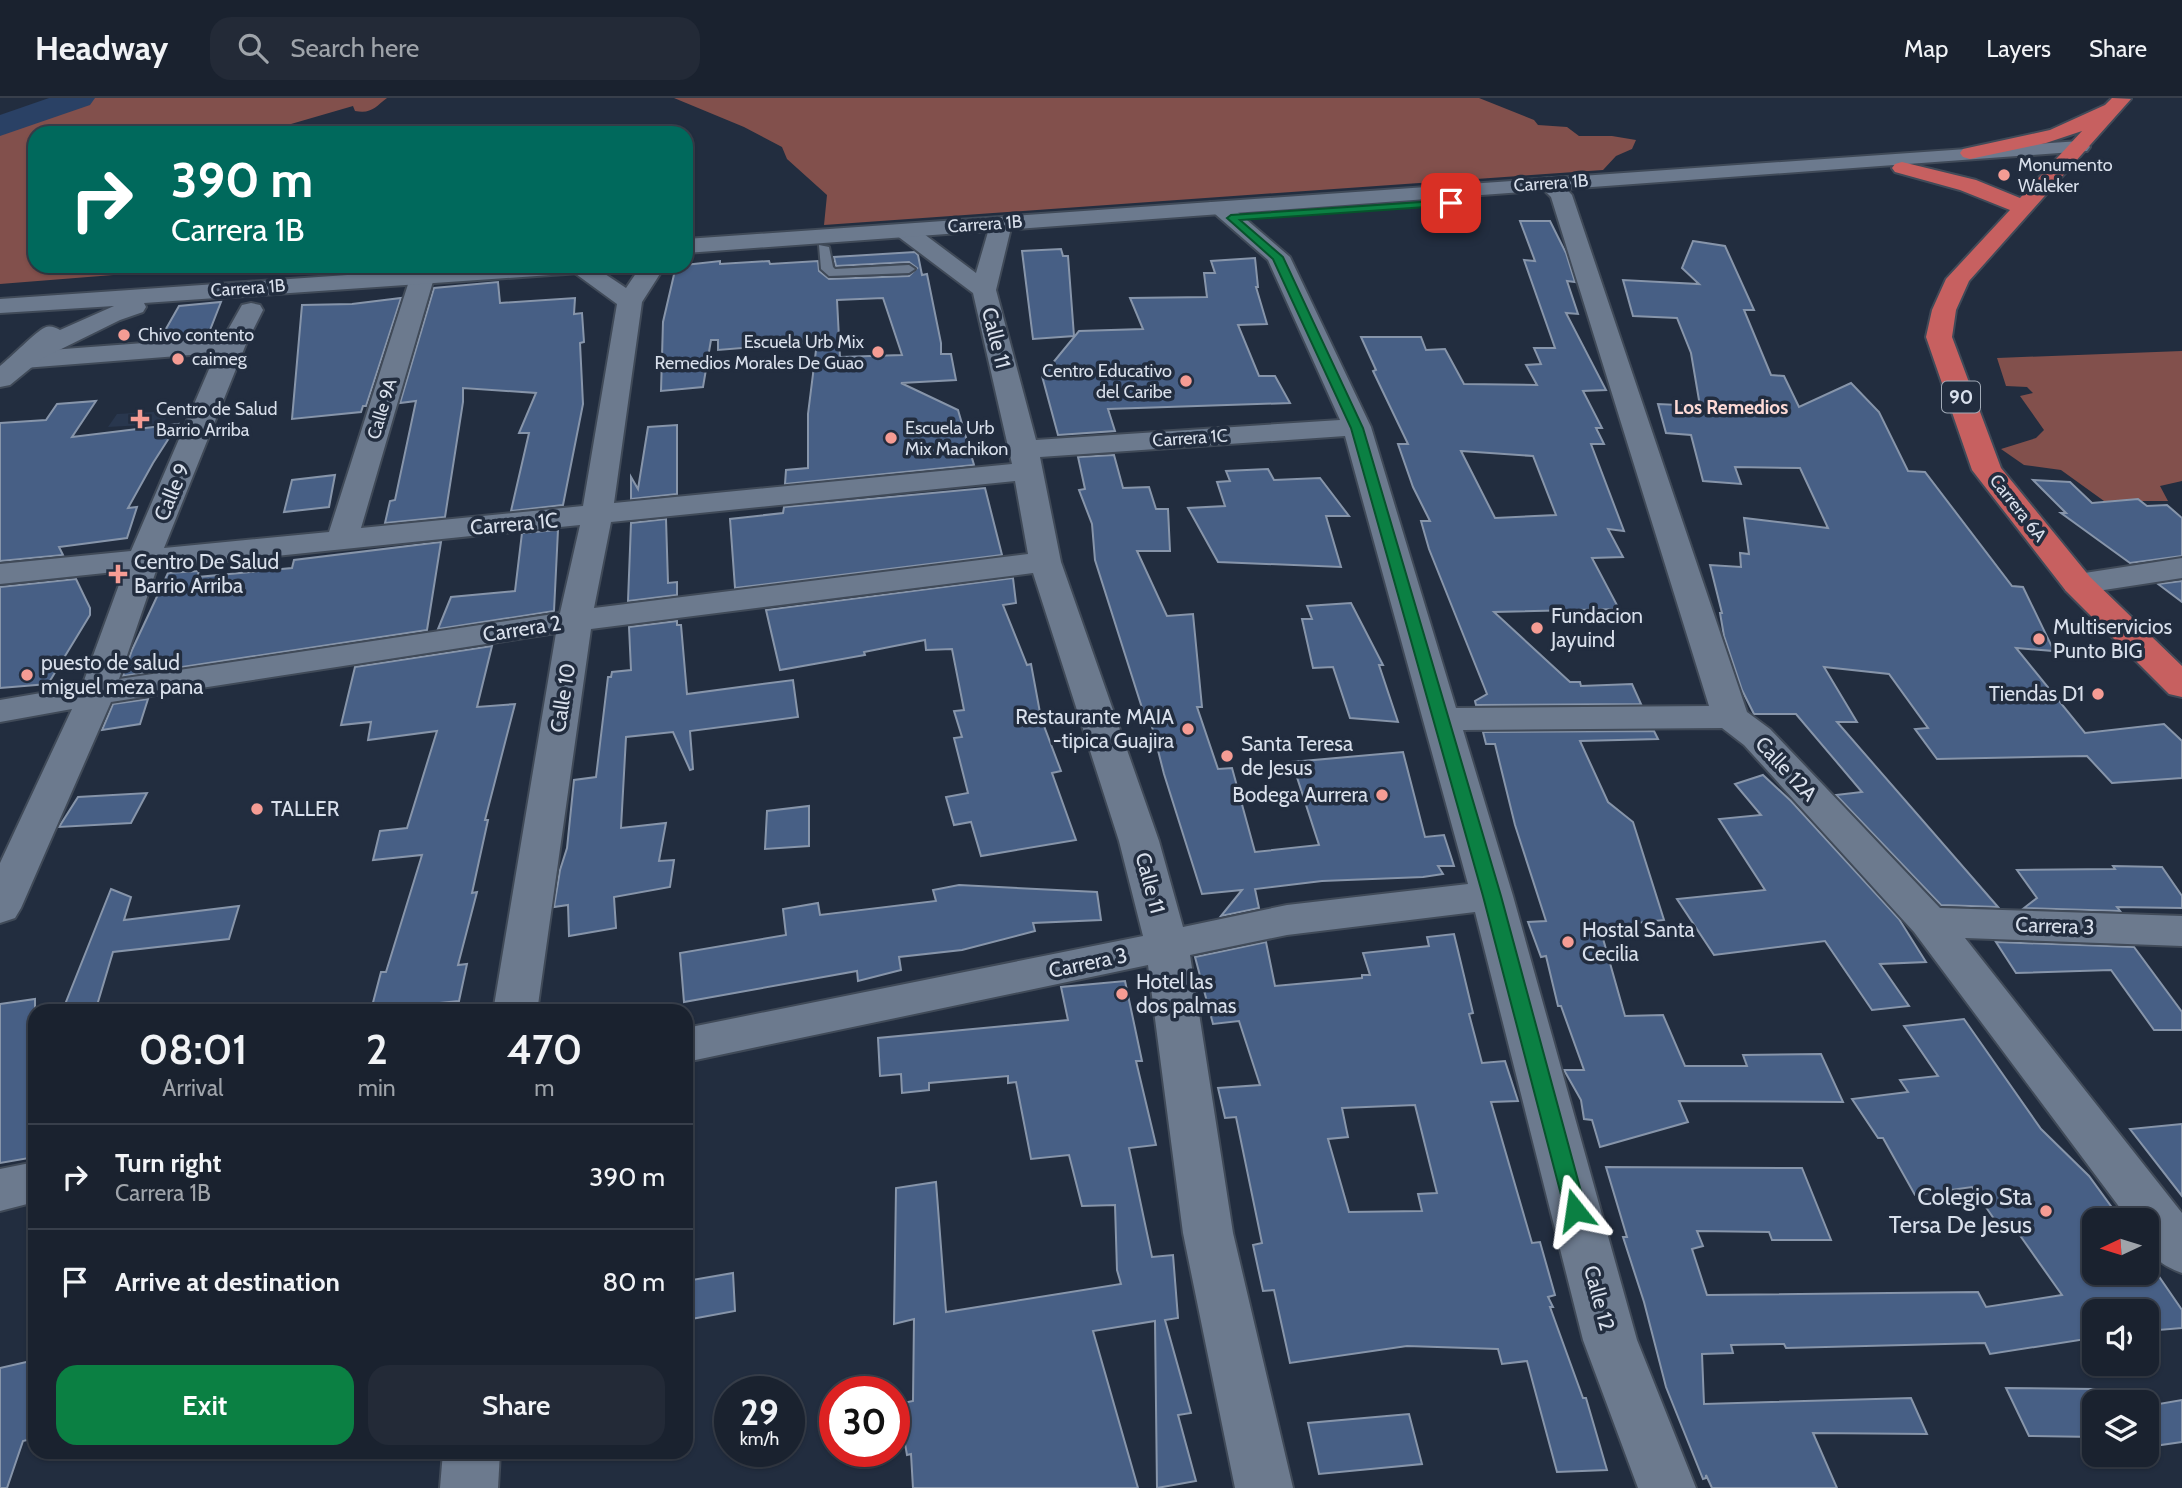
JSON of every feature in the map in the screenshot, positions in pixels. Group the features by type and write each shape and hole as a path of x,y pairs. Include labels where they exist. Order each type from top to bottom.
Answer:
{"highway":[{"path":"1969,153 2022,143 2065,130 2098,115 2121,98"},
{"name":"Carrera 6A","path":"2121,98 1958,279 1944,310 1939,337 1987,470 2078,584 2182,686"},
{"path":"1902,168 1968,184 2022,207"}],"street":[{"name":"Carrera 1B","path":"1555,189 1969,153 2074,153"},
{"name":"Carrera 1B","path":"693,246 911,234 1555,189 1902,168 2074,153"},
{"path":"1441,719 1731,717 1555,189"},
{"name":"Calle 12","path":"1225,213 1278,257 1357,428 1492,896 1610,1340 1667,1488"},
{"path":"911,234 984,290 997,228"},
{"name":"Carrera 1B","path":"693,259 823,247 911,234"},
{"name":"Carrera 1B","path":"0,306 53,298 404,273"},
{"name":"Carrera 1B","path":"0,297 53,298 194,292 407,273"},
{"name":"Calle 9A","path":"342,540 418,273"},
{"path":"588,273 630,302 649,273"},
{"name":"Calle 11","path":"984,290 1026,460 1045,562 1139,841 1167,946 1208,1233 1264,1488"},
{"path":"29,356 111,315 194,292"},
{"path":"0,379 29,356 66,316 53,298"},
{"name":"Calle 10","path":"516,1004 575,620 597,516 630,302"},
{"name":"Calle 9","path":"0,908 97,693 144,559 233,344 251,310"},
{"path":"29,356 233,344"},
{"name":"Carrera 1C","path":"0,575 597,516 1026,460 1357,428"},
{"name":"Carrera 2","path":"0,711 97,693 575,620 1045,562"},
{"path":"2078,584 2182,568"},
{"name":"Calle 12A","path":"1731,717 1757,737 1928,922 2182,1251"},
{"name":"Carrera 3","path":"693,1044 1167,946 1211,934 1351,911 1492,896"},
{"name":"Carrera 3","path":"1928,922 2182,931"},
{"path":"0,1190 28,1184"},
{"path":"469,1488 471,1459"}],"lane":[{"path":"823,247 827,269 833,272 909,269"}],"shaded area":[{"path":"79,98 387,98 369,111 355,111 353,106 284,126 28,126 28,273 138,273 0,284 0,127"},
{"path":"674,98 1479,98 1534,120 1538,125 1567,127 1579,136 1612,136 1636,140 1632,149 1616,156 1603,170 824,225 827,195 787,159 782,147 744,127"},
{"path":"2182,351 2182,481 2160,486 2168,501 2104,501 2061,470 2024,465 2001,449 2036,438 2044,430 2020,396 2033,393 2027,387 2006,386 1997,358"},
{"name":"Centro de Salud Barrio Arriba","path":"171,411 162,424 108,427 117,414"}],"building":[{"path":"1520,221 1550,221 1566,253 1575,282 1567,281 1578,314 1566,313 1606,390 1583,391 1602,428 1596,428 1604,444 1591,444 1624,531 1608,529 1623,557 1592,558 1619,609 1494,612 1570,682 1580,682 1581,686 1632,684 1641,704 1476,705 1475,701 1487,694 1429,549 1421,521 1430,521 1413,487 1398,444 1408,444 1373,371 1376,370 1361,337 1421,337 1426,350 1445,349 1464,384 1537,385 1526,365 1541,364 1534,348 1555,348 1524,260 1535,261","holes":["1461,451 1533,456 1556,515 1495,518"]},
{"path":"1693,241 1725,246 1754,310 1744,310 1771,375 1784,376 1799,407 1851,383 1879,412 1908,471 1925,472 2012,586 2023,587 2054,651 2016,648 2085,733 2164,724 2182,741 2182,778 2112,783 2087,756 1937,759 1915,729 1928,728 1889,674 1824,667 1857,722 1837,722 1998,907 1941,905 1836,795 1862,792 1796,714 1754,714 1742,690 1724,636 1722,613 1710,565 1741,567 1740,553 1749,554 1744,518 1828,528 1800,468 1735,467 1741,484 1703,481 1691,435 1666,433 1658,404 1700,406 1691,353 1677,318 1633,316 1623,280 1699,284 1682,268"},
{"path":"1061,249 1063,256 1068,256 1074,336 1033,339 1022,251"},
{"path":"915,252 918,255 922,275 927,274 941,354 951,354 956,380 901,383 958,410 974,465 785,484 786,470 808,468 808,414 817,342 718,350 718,340 711,340 703,387 661,391 663,322 674,273 693,273 693,264 720,261 720,264 769,261 770,264 818,261 819,271 829,279 909,276 917,268 909,262 836,266 834,257","holes":["883,298 902,355 840,357 837,300"]},
{"path":"1255,258 1256,287 1267,324 1238,325 1259,376 1275,376 1290,403 1108,409 1115,431 1058,435 1042,376 1079,331 1143,329 1130,298 1207,297 1204,273 1215,273 1211,261"},
{"path":"498,282 500,303 575,298 574,314 582,313 584,342 580,343 583,404 563,505 511,511 529,433 519,433 536,393 463,388 445,517 385,523 390,501 395,500 416,401 400,403 434,288"},
{"path":"401,298 366,406 363,406 361,412 292,419 302,305 352,304"},
{"path":"221,302 210,330 204,331 202,336 171,338 174,333 163,334 179,306"},
{"path":"96,401 72,437 178,424 128,508 137,507 127,538 59,547 63,555 0,561 0,423 46,420 57,404"},
{"path":"677,425 677,494 631,499 631,477 638,489 648,427"},
{"path":"1114,455 1123,488 1149,487 1156,509 1168,509 1170,551 1137,551 1167,616 1193,614 1202,707 1197,707 1218,769 1232,768 1255,852 1319,845 1292,762 1403,752 1425,837 1444,835 1454,866 1438,866 1443,874 1423,877 1322,881 1255,889 1259,908 1221,916 1242,890 1202,894 1164,774 1148,711 1143,711 1095,560 1092,524 1079,490 1085,489 1078,457"},
{"path":"1268,469 1274,480 1320,478 1349,516 1326,516 1341,567 1218,562 1188,508 1225,506 1217,482 1230,481 1226,471"},
{"path":"335,475 329,507 284,512 292,480"},
{"path":"2033,480 2070,482 2092,503 2138,499 2147,506 2167,505 2182,518 2182,556 2130,563 2061,513 2066,513"},
{"path":"985,488 1002,555 735,588 730,519 783,513 784,507"},
{"path":"666,519 668,583 677,582 677,595 628,601 631,523"},
{"path":"558,530 554,611 438,629 451,597 515,591 522,533"},
{"path":"441,542 427,630 123,676 132,650 168,573 199,571 197,577 292,568 294,560"},
{"path":"1013,578 1016,603 1003,605 1027,665 1031,664 1041,718 1061,771 1052,773 1076,840 981,856 971,822 954,825 946,797 968,793 954,738 962,737 954,711 964,710 952,649 926,650 925,640 864,652 865,655 780,670 766,610"},
{"path":"76,579 90,608 90,615 48,684 0,688 0,587"},
{"path":"2182,581 2182,602 2158,584"},
{"path":"1351,603 1383,665 1379,665 1398,722 1350,718 1333,667 1313,668 1302,619 1312,619 1307,606"},
{"path":"677,621 677,625 681,625 687,694 793,680 798,717 690,731 693,769 690,770 673,732 626,737 621,828 666,823 659,861 674,860 670,887 614,897 616,928 569,936 568,905 554,907 560,870 567,848 574,780 596,777 608,677 611,677 612,672 631,670 629,627"},
{"path":"492,646 477,707 515,704 485,820 488,820 472,893 477,892 458,965 467,964 459,1001 373,1004 381,972 386,972 422,855 373,860 380,831 407,828 437,731 368,740 371,722 341,725 355,667"},
{"path":"148,699 140,724 102,730 113,704"},
{"path":"1654,731 1658,739 1580,741 1608,802 1633,822 1664,920 1636,923 1639,930 1600,928 1625,1016 1663,1015 1685,1066 1747,1066 1743,1055 1821,1054 1843,1102 1679,1101 1688,1122 1600,1147 1592,1120 1584,1119 1581,1100 1564,1070 1584,1070 1561,1006 1558,1006 1546,956 1541,957 1528,922 1546,921 1515,825 1495,744 1486,744 1483,732"},
{"path":"1763,775 1791,801 1899,919 1926,962 1880,964 1909,1006 1872,1010 1825,941 1714,955 1677,899 1765,890 1719,819 1761,815 1735,784"},
{"path":"147,793 131,823 59,827 78,797"},
{"path":"809,806 809,846 765,849 767,811"},
{"path":"2113,866 2162,867 2182,896 2182,908 2117,907 2120,911 2024,908 2037,898 2017,870 2115,869"},
{"path":"959,885 1097,892 1101,920 1033,923 1035,931 962,950 899,957 901,970 858,981 857,971 684,1002 680,953 786,935 783,909 818,903 820,915 936,901 933,890"},
{"path":"111,889 131,897 124,920 239,906 229,939 113,952 97,1004 65,1004"},
{"path":"1454,934 1473,1013 1469,1014 1482,1063 1505,1061 1518,1101 1491,1102 1532,1243 1540,1242 1555,1295 1548,1297 1553,1307 1550,1307 1583,1398 1586,1398 1607,1470 1557,1472 1527,1361 1502,1364 1498,1349 1407,1346 1290,1363 1274,1290 1263,1291 1253,1245 1262,1243 1236,1117 1225,1118 1218,1088 1260,1085 1239,1021 1213,1024 1195,957 1266,942 1275,986 1362,978 1362,975 1370,975 1363,953 1429,946 1427,937","holes":["1415,1105 1437,1193 1418,1194 1422,1211 1349,1212 1328,1139 1348,1137 1342,1108"]},
{"path":"1996,942 2134,947 2182,1012 2182,1030 2154,1030 2111,970 2016,973"},
{"path":"1125,981 1142,1061 1136,1061 1156,1145 1129,1148 1152,1257 1173,1255 1178,1318 1165,1320 1191,1413 1178,1415 1196,1481 1157,1488 1155,1321 1093,1331 1138,1488 913,1488 910,1402 913,1401 914,1319 894,1324 896,1188 936,1182 946,1312 1121,1284 1117,1270 1115,1205 1082,1206 1069,1155 1031,1159 1016,1082 1008,1083 1008,1076 929,1083 929,1090 902,1093 901,1074 880,1076 878,1038 1068,1020 1061,987"},
{"path":"35,999 35,1004 28,1004 28,1158 0,1163 0,1004"},
{"path":"1964,1019 2041,1129 2089,1176 2112,1208 2082,1208 2082,1285 2159,1285 2160,1278 2182,1310 2182,1328 2159,1330 2159,1299 2082,1299 2082,1340 1990,1354 1985,1343 1786,1348 1784,1344 1731,1345 1733,1353 1702,1354 1704,1404 1911,1398 1927,1434 1813,1433 1837,1488 1712,1488 1706,1475 1703,1479 1666,1387 1606,1167 1802,1168 1831,1240 1772,1240 1769,1232 1697,1231 1703,1246 1692,1249 1707,1295 1978,1292 1986,1307 2062,1295 2014,1227 2001,1229 1972,1187 1915,1195 1883,1138 1878,1138 1852,1099 1908,1092 1900,1080 1938,1076 1904,1026"},
{"path":"2182,1124 2182,1196 2130,1129"},
{"path":"733,1273 735,1311 693,1319 693,1280"},
{"path":"28,1362 28,1440 23,1441 7,1488 0,1488 0,1368"},
{"path":"2006,1388 2095,1389 2082,1390 2082,1437 2029,1436"},
{"path":"2182,1400 2182,1442 2159,1445 2159,1404"},
{"path":"1409,1414 1422,1464 1319,1474 1308,1423"}],"waterway":[{"path":"0,126 79,98"}],"place":[{"name":"Monumento Waleker","path":"2004,175"},
{"name":"Chivo contento","path":"124,335"},
{"name":"Escuela Urb Mix Remedios Morales De Guao","path":"878,352"},
{"name":"caimeg","path":"178,359"},
{"name":"Centro Educativo del Caribe","path":"1186,381"},
{"name":"Centro de Salud Barrio Arriba","path":"140,419"},
{"name":"Escuela Urb Mix Machikon","path":"891,438"},
{"name":"Centro De Salud Barrio Arriba","path":"118,574"},
{"name":"Fundacion Jayuind","path":"1537,628"},
{"name":"Multiservicios Punto BIG","path":"2039,639"},
{"name":"puesto de salud miguel meza pana","path":"27,675"},
{"name":"Tiendas D1","path":"2098,694"},
{"name":"Restaurante MAIA -tipica Guajira","path":"1188,729"},
{"name":"Santa Teresa de Jesus","path":"1227,756"},
{"name":"Bodega Aurrera","path":"1382,795"},
{"name":"TALLER","path":"257,809"},
{"name":"Hostal Santa Cecilia","path":"1568,942"},
{"name":"Hotel las dos palmas","path":"1122,994"},
{"name":"Colegio Sta Tersa De Jesus","path":"2046,1211"}],"district":[{"name":"Los Remedios","path":"1731,407"}],"route":[{"path":"1451,203 1231,218 1278,257 1357,428 1492,896 1575,1210"}]}
